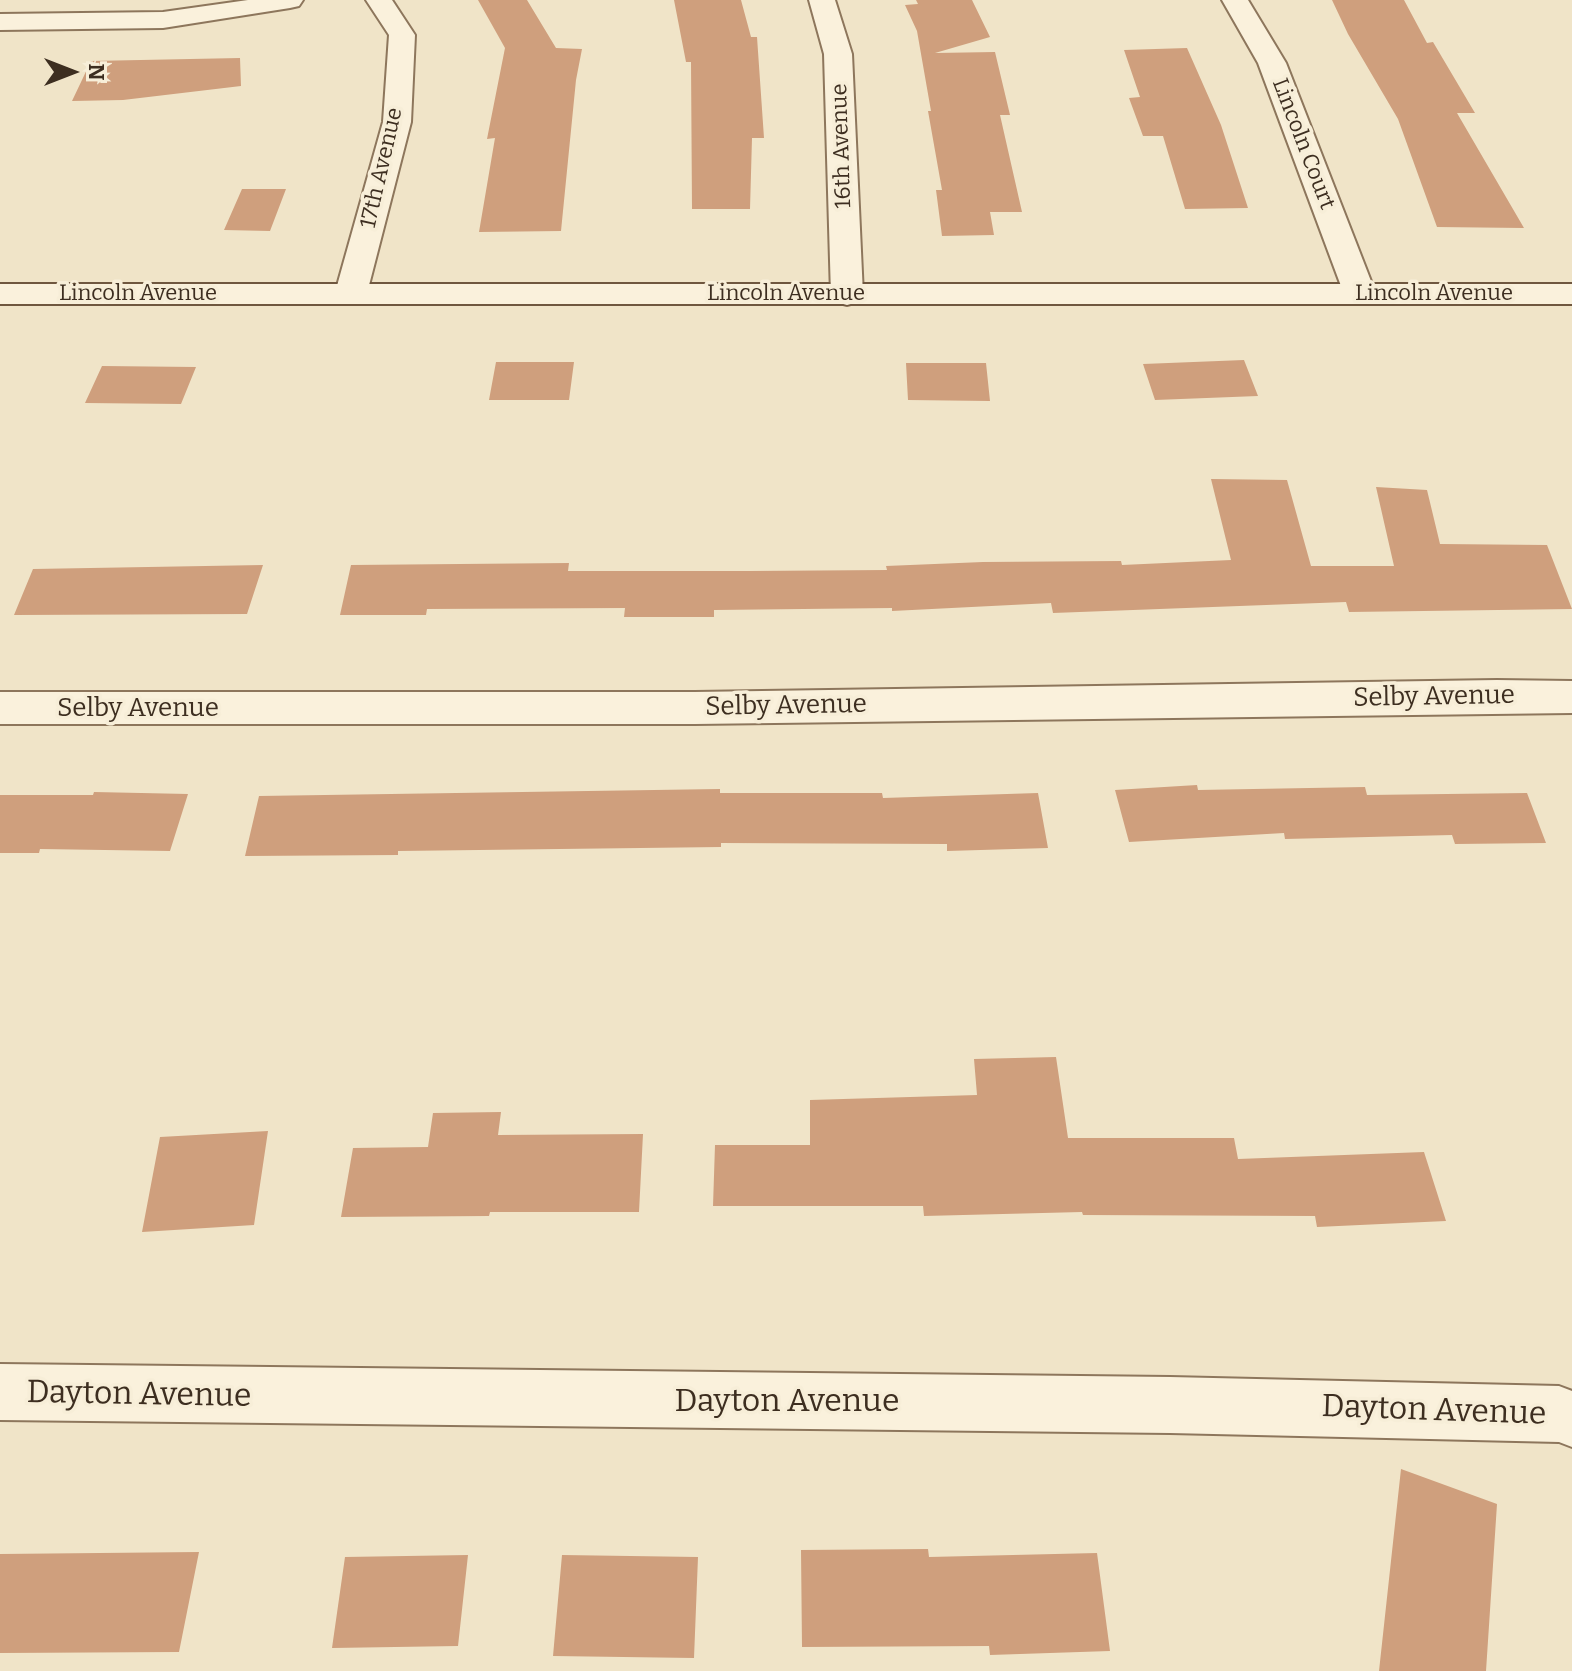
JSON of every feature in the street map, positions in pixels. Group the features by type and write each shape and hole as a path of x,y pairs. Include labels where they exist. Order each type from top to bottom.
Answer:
{"street":[{"path":"0,22 163,20 290,0"},
{"name":"17th Avenue","path":"351,293 397,122 402,35 379,0"},
{"name":"16th Avenue","path":"822,0 838,54 847,295"},
{"name":"Lincoln Court","path":"1235,0 1272,63 1360,294"},
{"name":"Lincoln Avenue","path":"0,294 1572,294"},
{"name":"Selby Avenue","path":"0,708 679,708 1572,697"},
{"name":"Dayton Avenue","path":"0,1392 312,1399 1291,1405 1559,1414 1572,1419"}],"building":[{"path":"478,0 527,0 556,48 582,49 576,80 561,231 479,232 495,138 487,139 505,48"},
{"path":"674,0 741,0 751,37 757,37 764,138 752,138 750,209 692,209 691,62 686,62"},
{"path":"916,0 972,0 990,37 935,53 995,52 1010,115 1000,115 1022,212 990,212 994,235 942,236 936,190 942,190 928,111 931,111 917,31 905,5 918,4"},
{"path":"1332,0 1404,0 1427,43 1433,42 1475,113 1457,113 1524,228 1437,227 1398,119 1348,34"},
{"path":"1187,48 1221,125 1248,208 1185,209 1163,136 1143,136 1129,98 1140,97 1124,50"},
{"path":"240,58 241,86 123,100 72,101 91,61"},
{"path":"242,189 286,189 270,231 224,230"},
{"path":"1244,360 1258,396 1155,400 1143,364"},
{"path":"496,362 574,362 569,400 489,400"},
{"path":"906,363 986,363 990,401 908,400"},
{"path":"102,366 196,367 181,404 85,403"},
{"path":"1211,479 1287,480 1311,566 1394,566 1376,487 1427,490 1440,544 1547,545 1572,609 1349,612 1346,602 1053,613 1051,603 892,611 892,608 714,610 714,617 624,617 625,608 427,609 426,615 340,615 351,565 569,563 568,571 750,571 887,570 886,566 983,562 1121,561 1122,565 1231,560"},
{"path":"263,565 247,614 14,615 33,569"},
{"path":"1197,785 1198,790 1365,787 1367,795 1527,793 1546,843 1455,844 1452,835 1285,839 1284,833 1129,842 1115,790"},
{"path":"720,789 720,793 882,793 883,798 1038,793 1048,848 947,851 947,844 721,843 721,847 245,856 259,796"},
{"path":"94,792 188,794 170,851 40,849 39,853 0,853 0,795 93,795"},
{"path":"1056,1057 1068,1138 1234,1138 1238,1159 1424,1152 1446,1221 1317,1227 1315,1216 1083,1215 1082,1212 924,1216 923,1206 713,1206 715,1145 810,1145 810,1100 977,1095 974,1059"},
{"path":"501,1112 498,1135 643,1134 639,1212 490,1212 489,1216 341,1217 353,1148 428,1147 433,1113"},
{"path":"268,1131 254,1225 142,1232 160,1137"},
{"path":"1401,1469 1497,1504 1486,1671 1379,1671"},
{"path":"928,1549 929,1557 1097,1553 1110,1651 990,1655 989,1646 802,1647 801,1550"},
{"path":"199,1552 179,1652 0,1653 0,1554"},
{"path":"468,1555 458,1646 332,1648 345,1557"},
{"path":"562,1555 698,1557 694,1658 553,1656"}]}
